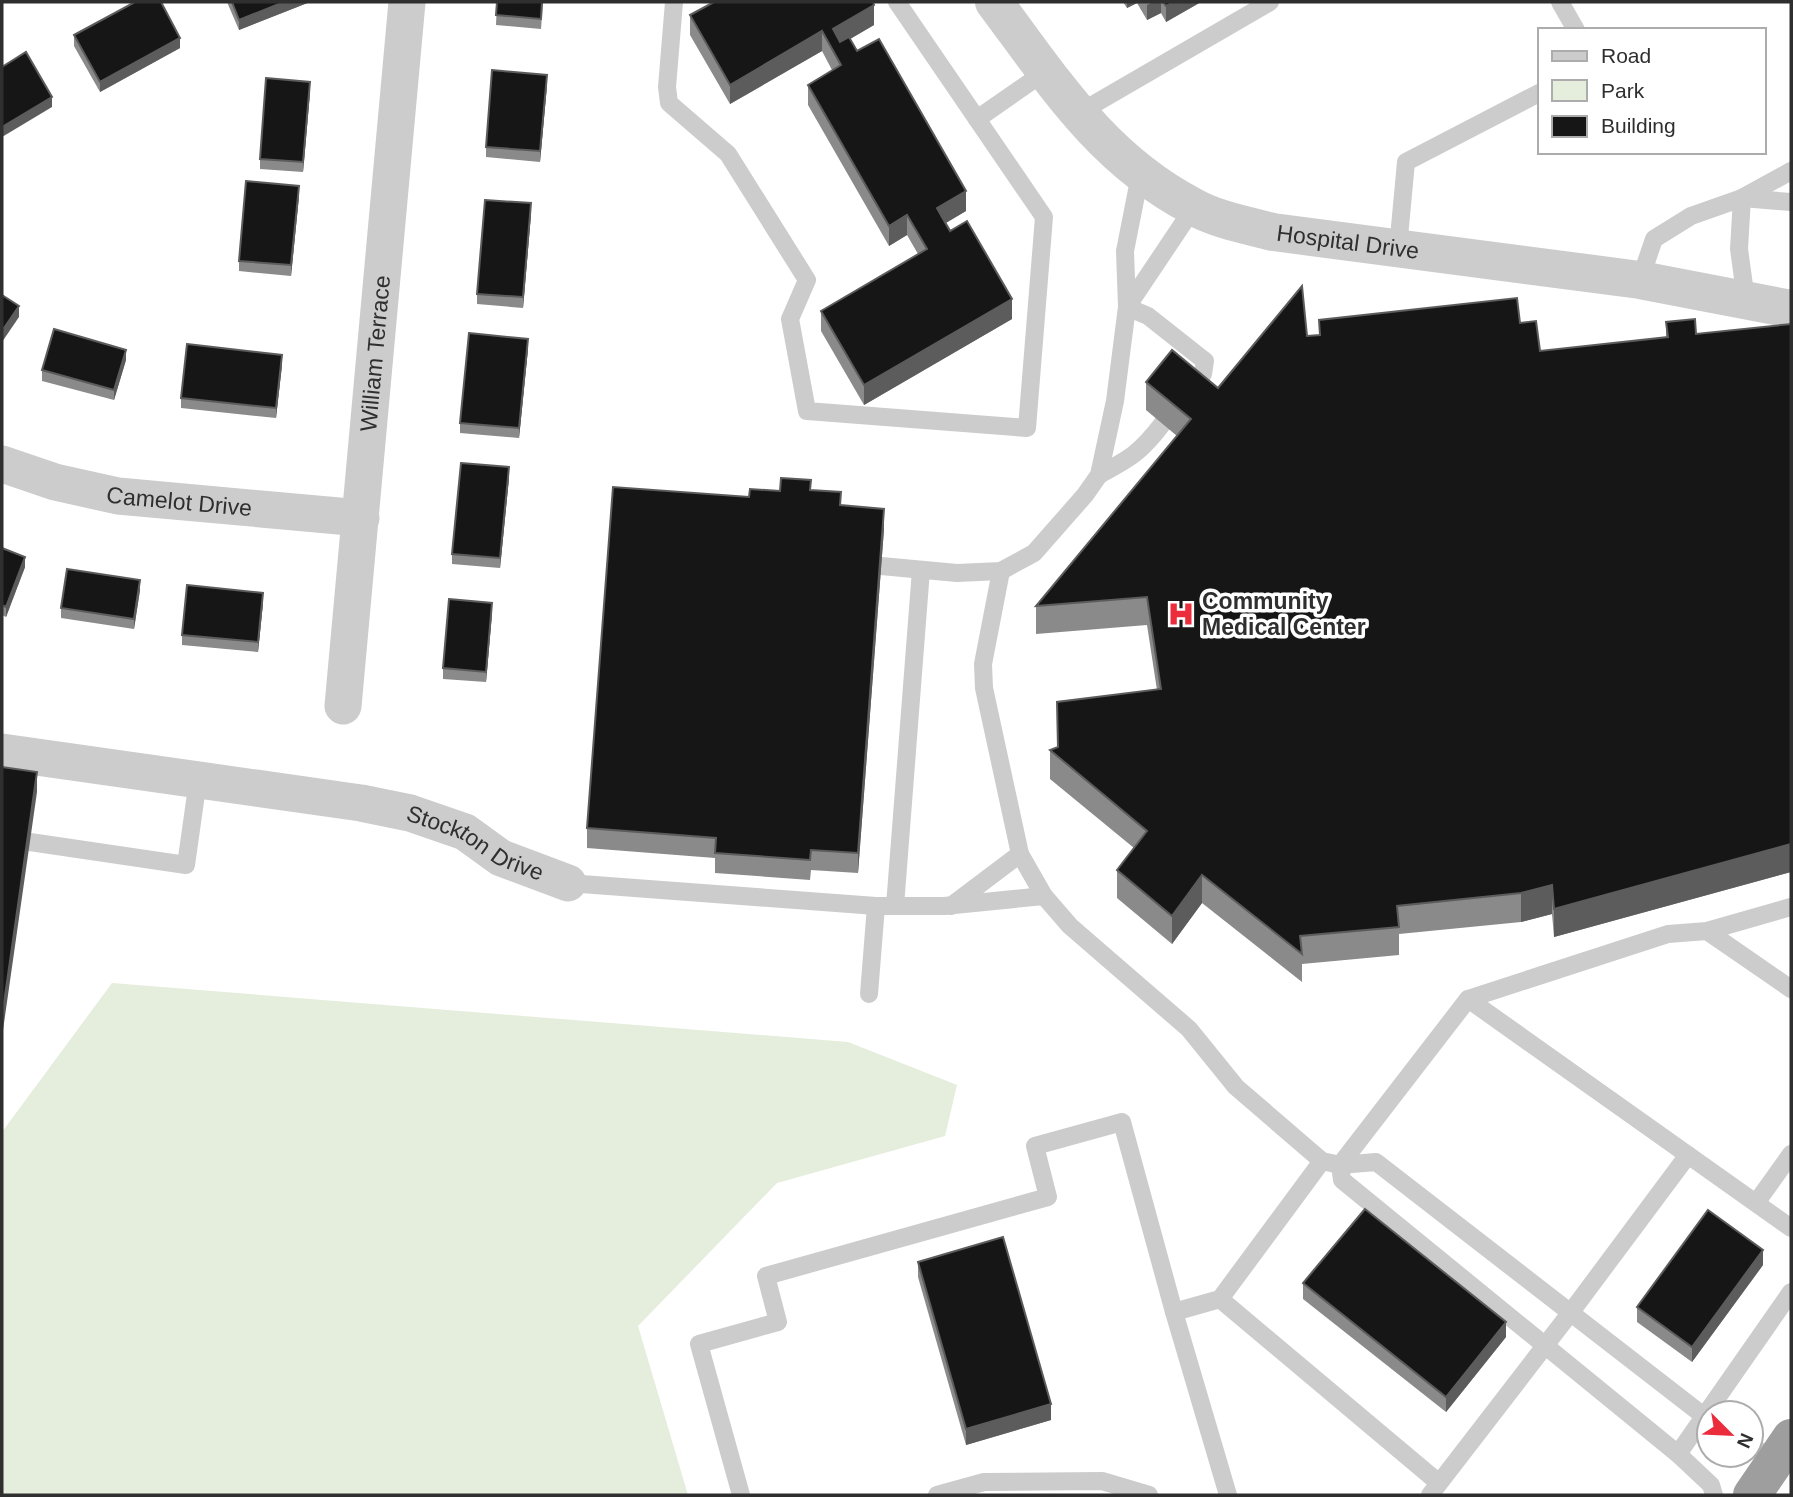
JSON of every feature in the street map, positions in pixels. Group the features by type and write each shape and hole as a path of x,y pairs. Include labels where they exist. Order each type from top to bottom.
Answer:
{"highway":[{"path":"1752,1495 1773,1448"}],"street":[{"name":"William Terrace","path":"343,706 407,2"},
{"name":"Hospital Drive","path":"994,2 1077,114 1103,142 1140,175 1194,207 1234,222 1273,232 1640,279 1791,309"},
{"name":"Camelot Drive","path":"2,464 55,482 118,496 361,518"},
{"name":"Stockton Drive","path":"2,752 361,803 410,813 465,832 501,858 568,883"}],"lane":[{"path":"674,2 667,87 669,103 728,154 807,280 790,318 807,411 1027,428 1044,217 897,2"},
{"path":"1077,114 1270,2"},
{"path":"1559,2 1575,28"},
{"path":"977,118 1046,71"},
{"path":"1398,248 1406,162 1538,94"},
{"path":"1640,279 1654,239 1691,216 1742,198 1791,171"},
{"path":"881,566 957,573 1001,571 1034,553 1099,475 1115,401 1127,307 1125,251 1140,175"},
{"path":"1742,198 1791,202"},
{"path":"1742,198 1740,249 1746,300"},
{"path":"1127,307 1194,207"},
{"path":"1127,307 1148,316 1205,361 1203,374 1189,393"},
{"path":"1099,475 1129,459 1144,447 1163,423"},
{"path":"895,906 920,570"},
{"path":"1001,571 983,664 984,688 1020,854 1044,896 1070,926 1189,1029 1236,1087 1331,1163 1342,1180 1678,1454 1710,1485 1714,1495"},
{"path":"30,842 186,865 198,780"},
{"path":"951,906 1020,854"},
{"name":"Stockton Drive","path":"568,883 876,906 951,906 1044,896"},
{"path":"869,994 876,906"},
{"path":"1174,1312 1220,1299 1468,999 1668,934 1707,931 1791,907"},
{"path":"1707,931 1791,989"},
{"path":"1468,999 1791,1228"},
{"path":"741,1495 699,1344 778,1322 766,1276 1048,1197 1035,1146 1122,1122 1228,1495"},
{"path":"1756,1203 1791,1154"},
{"path":"1220,1299 1435,1489 1688,1155"},
{"path":"1331,1163 1376,1161 1695,1409"},
{"path":"1720,1399 1791,1292"},
{"path":"1678,1454 1695,1433"},
{"path":"937,1495 984,1482 1102,1482 1149,1495"}],"green space":[{"path":"112,983 848,1042 957,1085 945,1136 777,1183 638,1326 688,1495 2,1495 2,1132"}],"building":[{"path":"135,2 161,2 180,38 100,82 74,35"},
{"path":"232,2 284,2 239,20"},
{"path":"497,2 542,2 541,19 496,15"},
{"path":"714,2 873,2 874,5 833,29 840,42 849,37 857,51 879,39 966,191 937,208 950,231 967,221 1012,299 864,385 821,311 927,249 907,215 889,226 808,85 841,65 822,31 730,85 690,15"},
{"path":"26,52 52,97 2,127 2,67"},
{"path":"492,70 547,75 540,151 486,147"},
{"path":"266,78 310,82 303,162 260,159"},
{"path":"246,181 299,186 291,265 239,261"},
{"path":"485,200 531,203 523,297 477,294"},
{"name":"Community Medical Center","path":"1302,286 1307,336 1320,335 1319,320 1517,298 1520,323 1536,321 1540,351 1668,337 1666,322 1695,319 1696,334 1791,324 1791,844 1554,909 1552,885 1521,893 1397,906 1399,927 1300,936 1302,954 1202,875 1172,916 1117,870 1147,831 1050,750 1058,747 1057,702 1161,689 1147,597 1036,606 1191,419 1146,382 1172,350 1218,388"},
{"path":"2,295 19,306 2,331"},
{"path":"54,329 126,350 114,390 42,370"},
{"path":"469,333 528,339 519,428 460,423"},
{"path":"187,344 282,355 276,408 181,398"},
{"path":"461,463 509,467 500,558 452,554"},
{"path":"781,478 811,480 810,490 841,492 840,505 884,509 858,853 811,850 810,860 715,853 716,838 587,828 613,487 749,497 750,489 780,491"},
{"path":"2,548 25,557 6,607 2,605"},
{"path":"67,569 140,580 134,619 61,608"},
{"path":"187,585 263,593 258,642 182,635"},
{"path":"449,599 492,603 486,672 443,668"},
{"path":"2,767 37,772 2,1017"},
{"path":"1365,1209 1506,1322 1446,1397 1303,1283"},
{"path":"1708,1210 1763,1250 1692,1347 1637,1307"},
{"path":"1003,1237 1051,1404 966,1429 918,1262"}],"place":[{"name":"Community Medical Center","path":"1181,614"}]}
